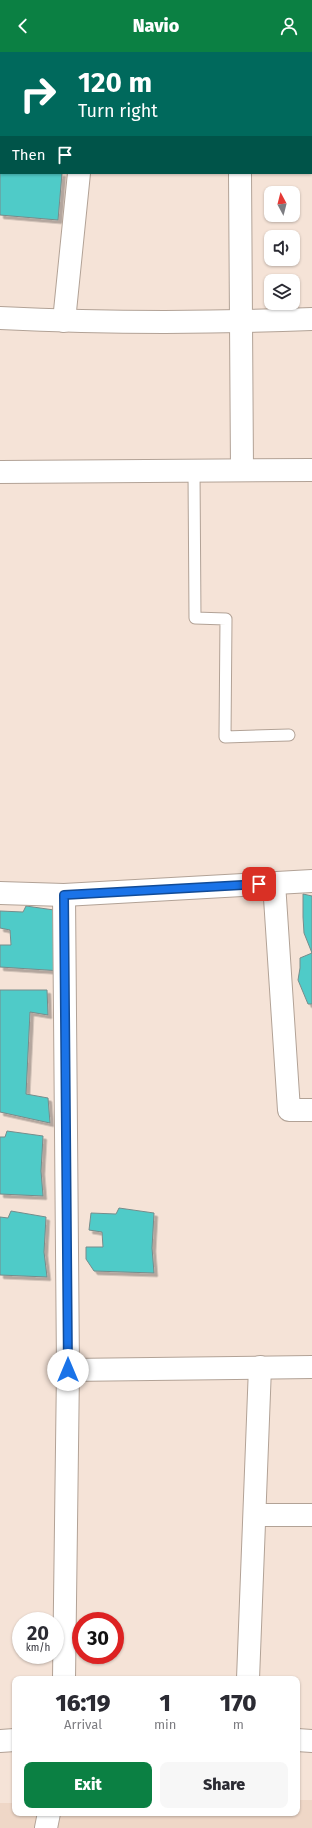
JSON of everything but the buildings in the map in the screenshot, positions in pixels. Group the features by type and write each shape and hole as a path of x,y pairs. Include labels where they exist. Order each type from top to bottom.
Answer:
{"street":[{"path":"64,321 79,174"},
{"path":"240,174 242,470"},
{"path":"0,318 64,321 242,322 312,319"},
{"path":"0,472 312,470"},
{"path":"0,893 64,895 312,881"},
{"path":"274,883 289,1110 312,1110"},
{"path":"64,895 68,1370 64,1676"},
{"path":"248,1676 260,1367"},
{"path":"68,1370 312,1367"},
{"path":"255,1515 312,1515"},
{"path":"0,1741 12,1740"},
{"path":"300,1740 312,1741"},
{"path":"46,1828 48,1816"}],"lane":[{"path":"194,471 195,618 226,619 225,737 289,735"}],"shaded area":[{"path":"300,1800 312,1800 312,1828 0,1828 0,1803 12,1803 12,1816 300,1816"}],"route":[{"path":"68,1370 64,895 259,884"}]}
